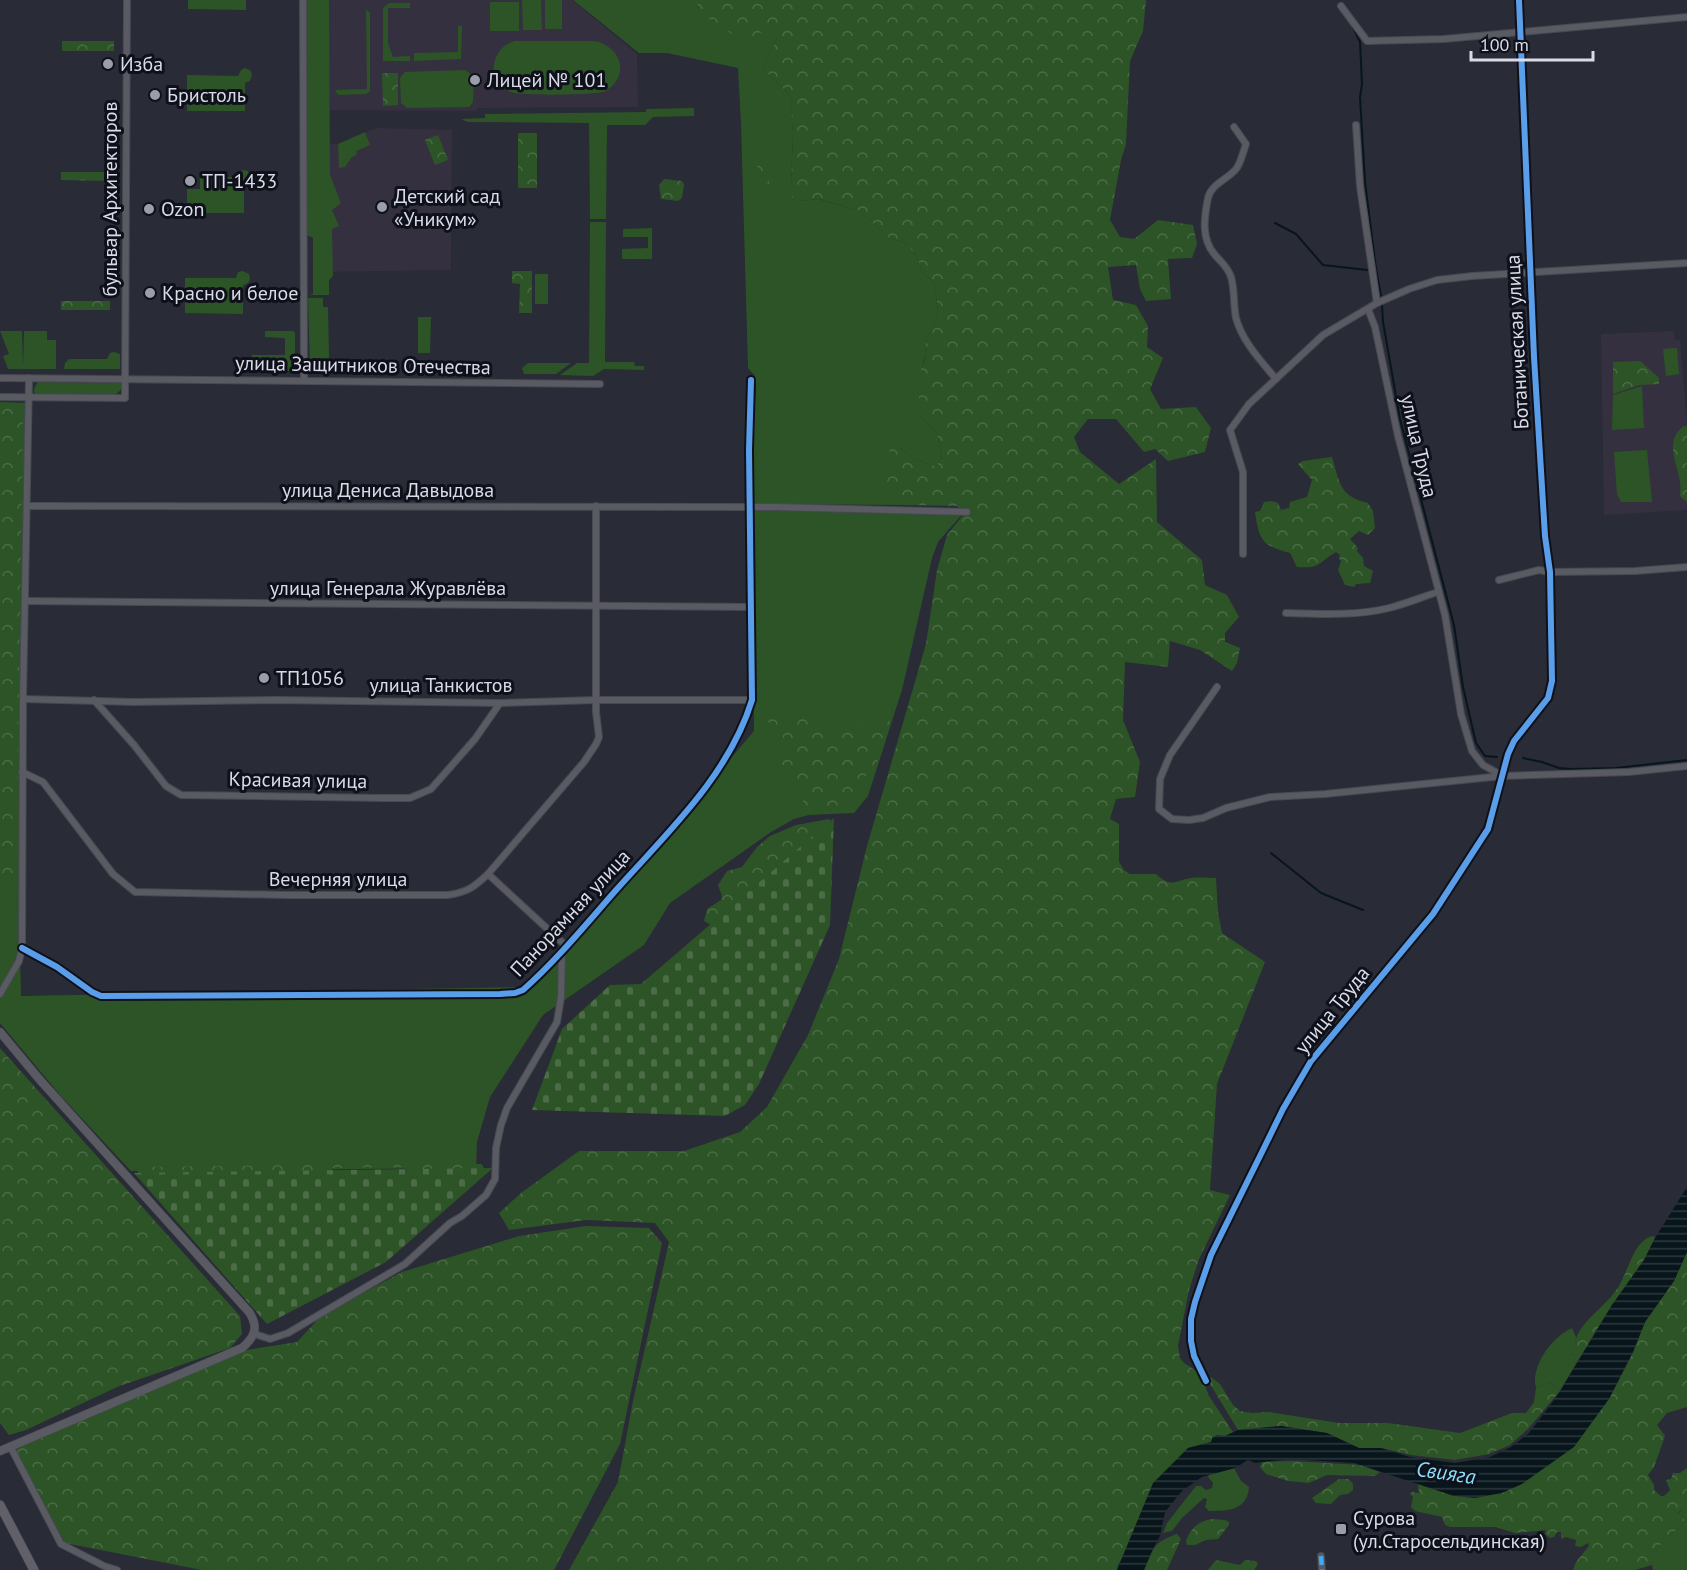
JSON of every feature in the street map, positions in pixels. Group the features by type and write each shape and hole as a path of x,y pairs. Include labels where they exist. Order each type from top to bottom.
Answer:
{"main road":[{"path":"0,1505 34,1570"}],"street":[{"name":"бульвар Архитекторов","path":"29,398 125,398 127,0"},
{"path":"303,0 304,380"},
{"name":"Ботаническая улица","path":"1519,0 1530,274 1545,537 1550,572 1552,681"},
{"path":"1341,6 1367,41 1444,39 1687,17"},
{"path":"1356,125 1360,186 1377,303"},
{"path":"1234,127 1246,144 1236,169 1213,188 1208,196 1204,231 1206,242 1227,267 1232,278 1236,318 1240,328 1257,357 1276,379"},
{"path":"1243,554 1243,472 1230,429 1249,404 1323,335 1377,303 1437,279 1687,263"},
{"name":"улица Труда","path":"1368,309 1375,327 1398,436 1445,615 1459,703 1472,751 1483,765 1502,776"},
{"name":"улица Защитников Отечества","path":"0,378 600,384"},
{"path":"0,994 19,961 22,948 22,772 29,378"},
{"name":"Панорамная улица","path":"22,948 57,967 101,996 515,993 529,985 564,949 693,803 728,755 740,733 752,700 750,507 752,380"},
{"path":"0,397 29,398"},
{"name":"улица Дениса Давыдова","path":"27,506 596,506 967,512"},
{"name":"Вечерняя улица","path":"22,772 44,782 113,874 135,892 286,896 463,893 488,874 584,762 599,737 596,723 596,506"},
{"path":"1499,580 1539,570 1550,572 1635,571 1687,567"},
{"path":"1286,613 1368,612 1389,608 1438,592"},
{"name":"улица Генерала Журавлёва","path":"25,601 751,607"},
{"name":"улица Труда","path":"1206,1381 1194,1356 1191,1319 1202,1277 1283,1109 1306,1069 1343,1020 1433,914 1488,829 1514,741 1548,698 1552,681"},
{"path":"1217,687 1175,746 1160,779 1159,809 1172,819 1203,818 1226,808 1270,797 1325,794 1502,776 1629,772 1687,766"},
{"name":"улица Танкистов","path":"23,699 134,702 288,700 500,703 596,700 752,700"},
{"name":"Красивая улица","path":"94,700 166,786 181,795 382,798 411,798 431,789 474,739 500,703"},
{"path":"255,1334 270,1339 288,1333 405,1264 450,1223 462,1216 486,1195 495,1179 496,1148 507,1108 557,1022 564,949 488,874"},
{"path":"0,1032 39,1080 255,1321 255,1334 251,1341 242,1348 0,1451"},
{"path":"10,1446 61,1544 94,1562 117,1570"},
{"path":"1321,1556 1322,1570"}],"shaded area":[{"name":"Лицей № 101","path":"313,0 572,0 637,54 638,107 478,108 477,111 313,110"},
{"name":"Детский сад «Уникум»","path":"376,128 452,130 451,270 313,272 313,144 339,144"},
{"path":"1674,331 1675,340 1680,340 1687,424 1687,510 1604,515 1601,334"}],"green space":[{"path":"188,0 246,0 246,10 188,9"},
{"path":"307,0 329,0 330,175 340,204 332,210 339,226 332,229 333,276 329,280 329,295 309,295 313,294 313,238 307,235"},
{"path":"522,0 541,0 542,30 523,30"},
{"path":"545,0 562,0 562,29 545,29"},
{"path":"573,0 697,0 698,12 764,31 777,38 763,69 790,95 793,133 791,185 799,201 818,199 860,211 889,238 906,243 917,257 922,272 934,283 937,319 925,339 927,353 923,362 920,415 937,434 942,458 936,466 915,460 900,448 886,482 904,505 752,504 756,386 755,376 748,368 738,68 667,53 639,53"},
{"path":"697,0 1146,0 1143,31 1130,61 1126,144 1110,220 1120,237 1134,239 1158,220 1193,225 1197,244 1192,258 1168,259 1171,299 1146,301 1140,289 1136,265 1108,267 1113,300 1136,305 1148,326 1147,347 1163,358 1150,389 1161,409 1196,407 1211,428 1205,452 1168,461 1155,449 1144,452 1116,419 1088,419 1074,437 1080,452 1119,484 1156,459 1157,522 1202,560 1205,585 1227,595 1239,617 1225,633 1225,642 1240,648 1237,663 1232,671 1200,650 1170,641 1168,667 1125,662 1123,720 1140,762 1135,797 1116,799 1110,819 1119,824 1119,862 1130,874 1156,874 1169,882 1194,878 1216,878 1222,933 1265,962 1217,1084 1210,1190 1230,1195 1199,1259 1189,1290 1178,1346 1180,1358 1200,1373 1209,1396 1233,1432 1211,1442 1188,1448 1117,1570 569,1570 618,1482 633,1401 669,1242 655,1223 586,1220 509,1230 499,1213 521,1193 579,1151 684,1151 740,1132 767,1107 808,1035 839,959 867,846 926,644 937,570 947,535 963,515 957,506 904,505 886,483 890,449 900,448 915,460 936,466 942,458 937,434 920,415 918,378 927,353 925,339 937,319 934,283 922,272 917,257 906,243 889,238 860,211 819,199 799,201 792,198 793,133 790,95 763,69 777,38 763,31 746,43 698,12"},
{"path":"490,2 519,2 519,31 490,31"},
{"path":"389,3 410,3 410,8 388,8 388,43 393,57 410,56 410,61 383,61 383,8"},
{"path":"366,9 370,13 370,91 366,94 338,95 335,90 367,89"},
{"path":"458,26 462,26 461,59 414,61 414,53 458,52"},
{"path":"62,41 114,41 114,51 62,51"},
{"path":"515,41 593,41 600,43 613,50 617,56 620,63 619,77 607,90 596,93 542,95 511,92 497,81 494,65 500,50"},
{"path":"245,68 252,74 250,81 245,83 245,111 187,111 187,75 238,76"},
{"path":"465,70 471,76 474,84 473,102 469,107 407,108 401,103 400,78 405,72"},
{"path":"382,73 398,73 398,105 383,106"},
{"path":"694,108 694,116 653,117 645,125 607,125 606,219 590,219 589,123 468,122 461,119 485,118 485,114 646,112 646,109"},
{"path":"365,132 370,145 356,151 357,154 345,167 339,168 338,144"},
{"path":"518,133 537,133 537,188 518,188"},
{"path":"438,135 448,160 435,165 425,140"},
{"path":"754,144 764,145 763,160 769,184 763,183 759,168 752,161 750,155"},
{"path":"243,170 248,171 251,178 244,185 244,213 187,213 187,189 200,189 200,177 236,177"},
{"path":"61,172 112,172 112,181 61,180"},
{"path":"664,179 682,181 684,185 682,198 678,201 661,199 659,185"},
{"path":"590,222 606,222 605,362 634,362 635,366 644,366 644,370 604,369 593,376 560,375 577,363 589,363"},
{"path":"652,228 652,259 622,259 622,249 648,248 648,237 623,237 623,229"},
{"path":"243,271 249,274 250,278 248,283 243,285 243,314 185,313 185,278 236,278 238,272"},
{"path":"512,271 532,271 532,313 519,313 520,284 512,283"},
{"path":"535,274 548,274 548,304 535,304"},
{"path":"308,298 323,298 323,307 328,307 329,358 334,363 390,365 390,363 395,366 396,372 310,371"},
{"path":"61,301 110,301 110,310 61,310"},
{"path":"418,317 431,317 430,353 418,353"},
{"path":"0,331 22,331 23,367 24,331 47,331 47,340 56,340 56,369 8,369 3,356 9,354"},
{"path":"265,331 293,331 295,333 295,371 260,371 260,363 252,362 252,355 285,355 285,338 265,337"},
{"path":"1677,348 1679,374 1666,376 1663,349"},
{"path":"110,353 120,354 120,369 64,369 69,359 107,359"},
{"path":"1640,361 1659,378 1659,384 1639,385 1613,394 1613,362"},
{"path":"528,363 571,363 556,374 524,374 522,368"},
{"path":"38,382 122,383 122,389 115,395 35,395 34,389"},
{"path":"1642,386 1644,428 1612,430 1613,395"},
{"path":"0,402 25,403 19,902 21,996 528,987 566,951 754,731 753,509 964,512 938,542 932,558 902,690 868,796 854,813 809,815 794,819 771,832 670,903 644,945 543,1015 490,1097 477,1142 476,1168 131,1171 60,1095 0,1023"},
{"path":"0,406 23,406 16,894 0,895"},
{"path":"1684,426 1687,426 1687,502 1680,496 1680,483 1673,452 1675,438"},
{"path":"1647,450 1652,502 1621,502 1617,494 1614,452"},
{"path":"1332,457 1342,487 1351,497 1368,503 1373,511 1375,528 1368,535 1359,531 1350,539 1358,548 1357,551 1363,558 1364,566 1373,571 1370,583 1356,584 1354,587 1345,585 1338,570 1340,555 1336,552 1316,566 1297,567 1290,553 1273,548 1260,535 1255,512 1260,511 1264,502 1278,503 1281,510 1289,508 1290,502 1307,497 1312,480 1298,464 1303,461"},
{"path":"778,717 813,719 824,729 859,724 868,725 882,717 890,722 874,771 856,781 852,794 844,807 808,810 802,793 794,783 796,771 777,774 774,770 778,759 785,756 788,749 782,735 767,721"},
{"path":"834,818 830,925 759,1084 745,1105 725,1116 532,1110 562,1029 610,985 641,984"},
{"path":"829,819 832,822 713,926 704,921 707,909 721,900 718,885 727,871 742,867 757,847 770,836 796,825"},
{"path":"0,1048 240,1316 242,1334 230,1348 117,1387 26,1430 9,1435 0,1423"},
{"path":"378,1162 481,1164 484,1173 411,1174 404,1167 332,1168 332,1175 140,1176 137,1170 140,1167"},
{"path":"493,1168 386,1262 267,1324 134,1173"},
{"path":"586,1226 649,1228 662,1243 620,1444 554,1570 202,1570 65,1543 14,1448 240,1351 297,1342 321,1316 402,1272 519,1236"},
{"path":"1653,1236 1655,1238 1644,1260 1612,1305 1576,1364 1572,1359 1575,1342 1581,1329 1617,1289 1640,1244"},
{"path":"1687,1252 1687,1407 1667,1413 1657,1425 1665,1436 1654,1467 1648,1475 1654,1485 1654,1490 1664,1496 1670,1490 1666,1480 1671,1479 1673,1473 1680,1473 1687,1468 1687,1508 1683,1508 1678,1513 1685,1520 1683,1524 1658,1547 1649,1565 1618,1564 1614,1570 1573,1570 1576,1562 1589,1546 1588,1543 1581,1547 1575,1546 1576,1540 1566,1537 1561,1539 1561,1532 1557,1532 1554,1537 1550,1538 1545,1534 1546,1530 1515,1533 1495,1527 1450,1527 1445,1525 1442,1517 1415,1511 1411,1507 1413,1497 1410,1494 1411,1492 1419,1493 1418,1483 1454,1496 1609,1399 1633,1352 1645,1322 1674,1281"},
{"path":"1572,1328 1576,1337 1572,1359 1576,1364 1560,1391 1551,1383 1536,1388 1536,1370 1540,1361 1551,1345"},
{"path":"1211,1377 1220,1384 1233,1405 1240,1411 1268,1412 1339,1423 1388,1423 1460,1433 1512,1413 1526,1413 1534,1402 1536,1388 1551,1383 1560,1391 1528,1429 1510,1445 1489,1454 1455,1460 1411,1455 1381,1448 1359,1448 1327,1433 1281,1426 1238,1430 1210,1384"},
{"path":"1292,1461 1361,1465 1380,1472 1375,1476 1327,1475 1309,1483 1288,1481 1266,1474 1260,1467 1262,1462"},
{"path":"1234,1468 1241,1481 1249,1487 1240,1505 1229,1510 1209,1511 1205,1507 1207,1499 1204,1498 1182,1518 1172,1531 1163,1533 1167,1523 1196,1486 1201,1486 1206,1490 1212,1488 1213,1483 1209,1475"},
{"path":"1339,1479 1349,1479 1353,1484 1353,1490 1348,1494 1340,1495 1331,1504 1316,1503 1312,1498"},
{"path":"1683,1508 1687,1508 1687,1570 1653,1570 1652,1565 1635,1570 1614,1570 1618,1564 1650,1562 1658,1547 1683,1524 1678,1514"},
{"path":"1212,1519 1229,1522 1218,1539 1187,1545 1186,1541 1190,1532 1199,1523"},
{"path":"1177,1534 1181,1539 1167,1570 1144,1570 1155,1547 1163,1540"},
{"path":"1216,1560 1240,1565 1245,1560 1256,1561 1258,1564 1254,1570 1208,1570"}],"water":[{"name":"Свияга","path":"1687,1187 1687,1252 1674,1281 1645,1322 1633,1352 1609,1399 1574,1447 1522,1484 1502,1493 1475,1498 1454,1496 1354,1463 1291,1459 1255,1463 1248,1460 1235,1468 1202,1477 1182,1491 1165,1512 1160,1536 1144,1570 1117,1570 1153,1483 1188,1448 1211,1442 1212,1438 1217,1435 1225,1436 1238,1430 1281,1426 1327,1433 1359,1448 1381,1448 1410,1457 1455,1463 1490,1457 1511,1447 1529,1433 1557,1396 1612,1305 1644,1260"}],"waterway":[{"path":"1352,25 1360,42 1362,84 1360,97 1365,182 1381,296"},
{"path":"1275,223 1296,234 1323,265 1367,270"},
{"path":"1382,305 1400,419 1454,625 1463,687 1476,743 1485,756 1497,757"},
{"path":"1523,758 1571,769 1616,768 1687,760"},
{"path":"1271,853 1321,893 1363,910"}],"marked path":[{"path":"1321,1556 1322,1570"}],"cycle path":[{"path":"1206,1381 1194,1356 1191,1341 1191,1319 1195,1302 1211,1255 1283,1109 1311,1061 1433,914 1488,829 1508,754 1514,741 1548,698 1552,681 1550,572 1545,536 1534,357 1519,0"},
{"path":"22,948 57,967 101,996 500,994 523,990 572,941 676,824 713,778 742,727 752,700 749,450 751,380"}],"place":[{"name":"Изба","path":"108,64"},
{"name":"Лицей № 101","path":"475,80"},
{"name":"Бристоль","path":"155,95"},
{"name":"ТП-1433","path":"190,181"},
{"name":"Детский сад «Уникум»","path":"382,207"},
{"name":"Ozon","path":"149,209"},
{"name":"Красно и белое","path":"150,293"},
{"name":"ТП1056","path":"264,678"},
{"name":"Сурова (ул.Старосельдинская)","path":"1341,1529"}]}
